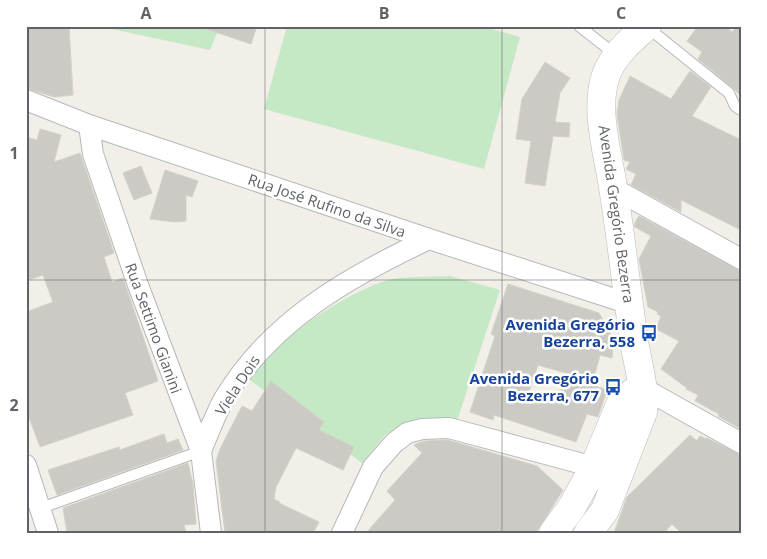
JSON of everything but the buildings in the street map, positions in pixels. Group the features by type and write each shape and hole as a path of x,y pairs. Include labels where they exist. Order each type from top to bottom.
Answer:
{"street":[{"name":"Avenida Gregório Bezerra","path":"588,533 605,510 642,412 644,400 603,132 602,96 606,76 616,55 646,26"},
{"name":"Rua José Rufino da Silva","path":"26,100 89,125 630,304"},
{"name":"Rua Settimo Gianini","path":"89,125 92,154 128,257 201,451 211,533"},
{"path":"613,188 741,259"},
{"name":"Viela Dois","path":"201,451 224,399 251,360 282,328 336,288 382,261 429,239"},
{"path":"553,533 572,507 594,467 622,400 641,387 741,443"},
{"path":"342,533 373,467 394,443 408,433 422,429 449,428 594,467"},
{"path":"26,465 48,533"}],"lane":[{"path":"579,26 616,55"},
{"path":"646,26 728,93 735,106 741,110"},
{"path":"41,508 201,451"}],"green space":[{"path":"98,26 220,26 210,50"},
{"path":"287,26 481,26 520,37 484,169 264,109"},
{"path":"450,276 500,290 456,424 409,423 385,435 362,463 250,380 260,365 292,335 311,320 351,296 388,280 410,277"}],"place":[{"name":"Avenida Gregório Bezerra, 558","path":"649,333"},
{"name":"Avenida Gregório Bezerra, 677","path":"613,387"}]}
